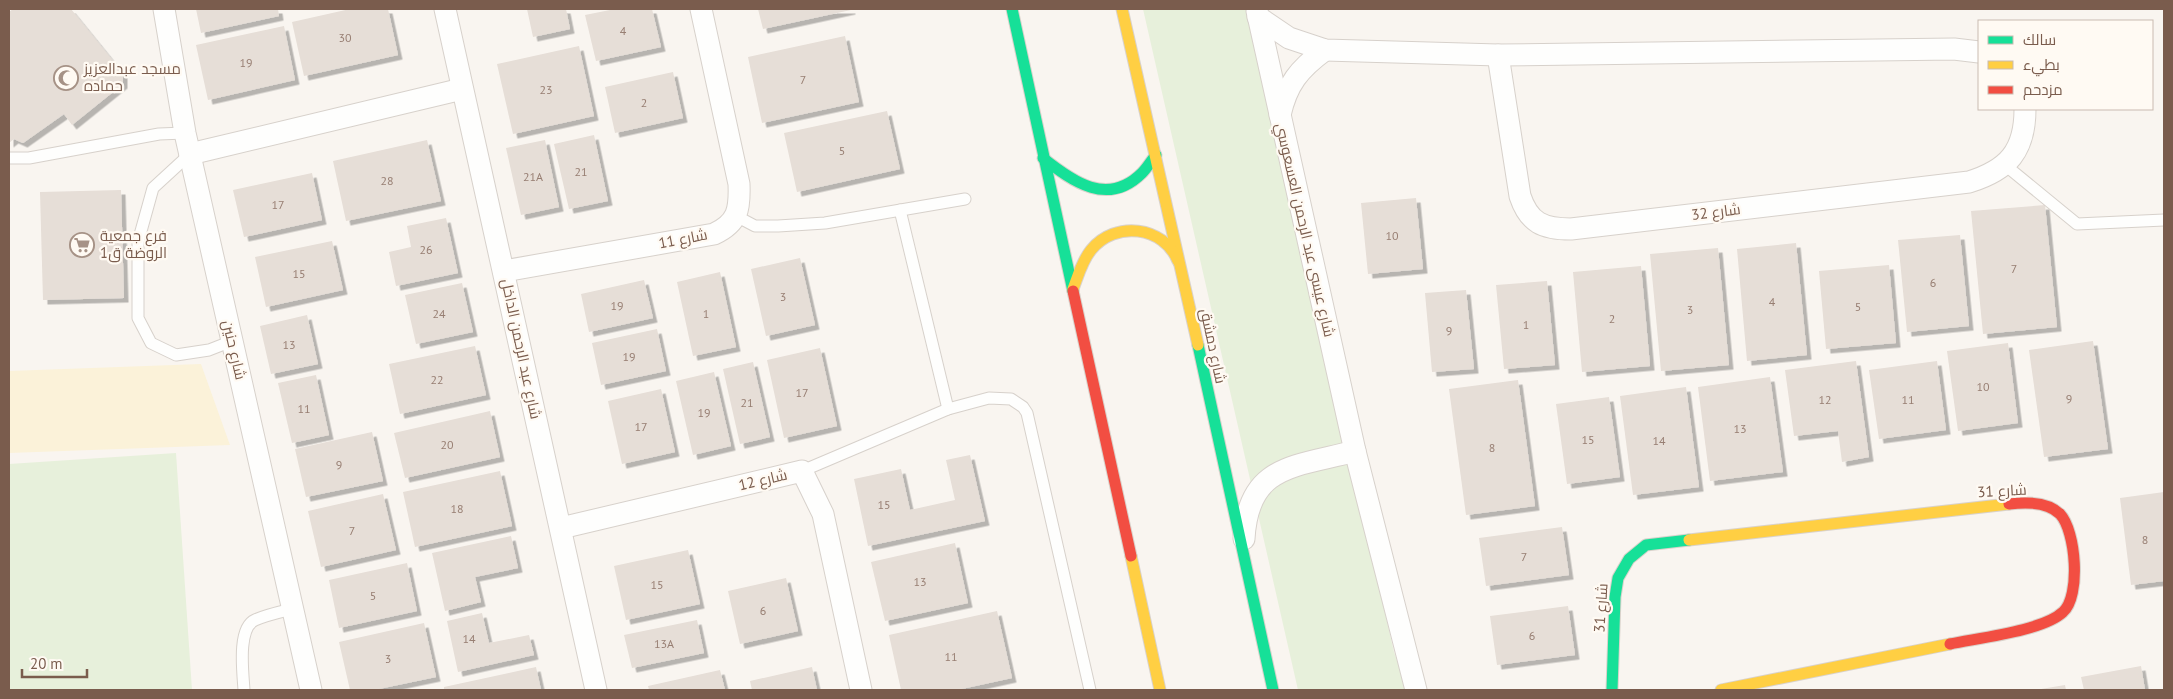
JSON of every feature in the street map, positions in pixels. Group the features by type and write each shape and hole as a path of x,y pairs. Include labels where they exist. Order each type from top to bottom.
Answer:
{"main road":[{"path":"1012,9 1160,690"},
{"name":"شارع دمشق","path":"1122,9 1156,155 1273,690"},
{"path":"1044,158 1078,184 1091,188 1105,189 1119,187 1132,181 1156,155"},
{"path":"1073,290 1086,256 1094,245 1106,237 1119,232 1133,230 1147,232 1160,238 1171,246 1180,264"},
{"name":"شارع 31","path":"1612,690 1615,597 1618,578 1629,559 1646,545 2026,502 2059,513 2065,519 2069,528 2074,577 2073,593 2067,608 2051,620 2027,628 1721,690"}],"street":[{"name":"شارع حنين","path":"164,9 185,133 311,690"},
{"name":"شارع عبد الرحمن الداخل","path":"445,9 596,690"},
{"path":"701,9 739,184 740,202 736,216"},
{"path":"1257,13 1272,29 1307,46 1325,50 1498,54 1954,48 1978,52"},
{"name":"شارع عيسى عبد الرحمن العسعوسي","path":"1257,13 1355,451 1416,690"},
{"path":"1280,116 1284,96 1294,78 1308,62 1325,50"},
{"name":"شارع 32","path":"1498,54 1520,196 1530,216 1536,222 1554,229 1570,229 1969,182 1990,175 2005,165 2022,139 2025,110"},
{"path":"190,154 462,89"},
{"name":"شارع 11","path":"504,272 714,234 727,228 736,216"},
{"path":"1244,562 1245,521 1252,499 1263,482 1282,470 1355,451"},
{"name":"شارع 12","path":"561,528 802,471 823,514 861,690"}],"lane":[{"path":"9,158 29,158 159,134 185,133"},
{"path":"190,154 153,188 138,242 138,318 150,343 176,355 208,350 232,341"},
{"path":"2005,165 2077,224 2164,220"},
{"path":"736,216 755,226 778,226 825,222 965,199"},
{"path":"900,210 948,409"},
{"path":"802,471 948,409 996,397 1017,402 1027,413 1090,690"},
{"path":"244,690 243,642 246,628 253,620 292,609"}],"green space":[{"path":"1143,9 1246,9 1394,652 1407,690 1298,690"},
{"path":"176,453 192,690 9,690 9,464"}],"sand":[{"path":"201,364 230,445 9,453 9,371"}],"building":[{"name":"مسجد عبدالعزيز حماده","path":"13,9 71,9 123,73 123,84 72,125 64,114 23,143 14,139 9,143 9,12"},
{"path":"196,9 278,9 279,16 201,33"},
{"path":"350,9 388,9 398,55 304,76 292,22"},
{"path":"527,9 566,9 570,29 533,37"},
{"path":"615,9 652,9 661,47 596,61 585,15"},
{"path":"758,9 851,9 851,10 763,29"},
{"path":"284,26 295,80 208,100 196,45"},
{"path":"845,36 859,102 762,123 748,57"},
{"path":"579,46 594,116 513,134 497,64"},
{"path":"673,72 683,118 615,133 605,87"},
{"path":"887,111 900,169 797,192 784,133"},
{"path":"594,135 608,201 569,209 554,144"},
{"path":"427,140 441,201 346,221 333,161"},
{"path":"545,140 559,207 521,215 506,148"},
{"path":"312,173 322,220 244,237 233,190"},
{"name":"فرع جمعية الروضة ق1","path":"121,190 124,298 43,300 40,192"},
{"path":"1416,198 1423,269 1368,274 1361,203"},
{"path":"2045,205 2057,327 1983,334 1971,211"},
{"path":"446,218 458,273 396,286 389,252 411,247 407,226"},
{"path":"1960,235 1969,326 1907,332 1898,240"},
{"path":"332,241 343,290 266,307 255,257"},
{"path":"1796,243 1807,355 1747,361 1737,249"},
{"path":"1718,248 1729,365 1661,371 1650,254"},
{"path":"800,258 815,325 766,336 751,269"},
{"path":"1889,265 1896,343 1826,349 1819,271"},
{"path":"1641,266 1650,366 1582,372 1573,272"},
{"path":"720,272 736,347 693,356 677,282"},
{"path":"644,280 653,318 589,332 581,294"},
{"path":"1547,281 1555,365 1504,369 1496,285"},
{"path":"462,283 473,332 416,344 405,295"},
{"path":"1466,290 1474,369 1432,372 1425,293"},
{"path":"307,315 318,364 271,374 260,326"},
{"path":"657,329 666,371 601,385 592,343"},
{"path":"2093,341 2108,449 2044,457 2029,350"},
{"path":"2008,343 2018,423 1958,431 1947,351"},
{"path":"475,346 486,395 400,414 389,364"},
{"path":"820,348 837,426 784,438 767,360"},
{"path":"1856,361 1869,457 1842,462 1838,431 1794,436 1785,370"},
{"path":"1937,361 1946,430 1879,439 1869,370"},
{"path":"753,362 770,437 740,444 723,369"},
{"path":"714,372 731,446 693,455 676,381"},
{"path":"316,375 329,435 292,443 278,383"},
{"path":"1770,377 1783,472 1710,481 1698,387"},
{"path":"1518,380 1535,506 1466,515 1449,389"},
{"path":"1686,387 1699,487 1633,495 1620,396"},
{"path":"661,389 675,452 622,464 608,401"},
{"path":"1609,397 1620,477 1567,484 1556,404"},
{"path":"490,411 500,457 405,478 394,433"},
{"path":"372,432 383,481 306,497 295,449"},
{"path":"970,455 985,521 868,546 854,479 901,469 910,510 955,500 946,460"},
{"path":"500,471 512,526 415,547 403,492"},
{"path":"2164,492 2164,581 2131,585 2120,498"},
{"path":"383,494 396,550 321,567 308,511"},
{"path":"1562,527 1569,575 1486,586 1479,538"},
{"path":"511,536 518,568 475,577 481,602 445,611 432,553"},
{"path":"955,543 968,603 885,621 871,562"},
{"path":"688,550 700,604 626,620 614,566"},
{"path":"407,563 417,611 339,628 329,580"},
{"path":"786,578 798,631 740,644 728,591"},
{"path":"1568,606 1575,655 1497,665 1490,616"},
{"path":"997,611 1012,678 957,690 901,690 889,635"},
{"path":"482,613 489,643 529,635 534,655 458,672 447,621"},
{"path":"697,620 704,653 632,668 624,635"},
{"path":"424,623 436,677 374,690 350,690 339,642"},
{"path":"2141,666 2145,690 2084,690 2081,677"},
{"path":"536,667 541,690 444,690 444,687"},
{"path":"812,667 817,690 752,690 750,681"},
{"path":"720,670 725,690 649,690 648,686"},
{"path":"2065,685 2066,690 2041,690 2041,689"}],"traffic: fast":[{"path":"1012,9 1073,291"},
{"path":"1043,158 1079,182 1104,190 1129,183 1142,173 1156,155"},
{"path":"1198,345 1273,690"},
{"path":"1612,690 1615,597 1618,578 1629,559 1646,545 1689,540"}],"traffic: slow":[{"path":"1122,9 1198,345"},
{"path":"1073,289 1088,254 1101,240 1113,234 1125,231 1151,234 1162,240 1171,249 1178,261"},
{"path":"1689,540 2009,504"},
{"path":"1131,556 1160,690"},
{"path":"1721,690 1950,644"}],"traffic: jam":[{"path":"1073,291 1131,556"},
{"path":"1950,644 2010,633 2041,624 2054,619 2069,604 2074,578 2074,563 2070,534 2065,522 2055,510 2043,505 2029,503 2009,504"}],"place":[{"name":"مسجد عبدالعزيز حماده","path":"66,78"},
{"name":"فرع جمعية الروضة ق1","path":"82,245"}]}
